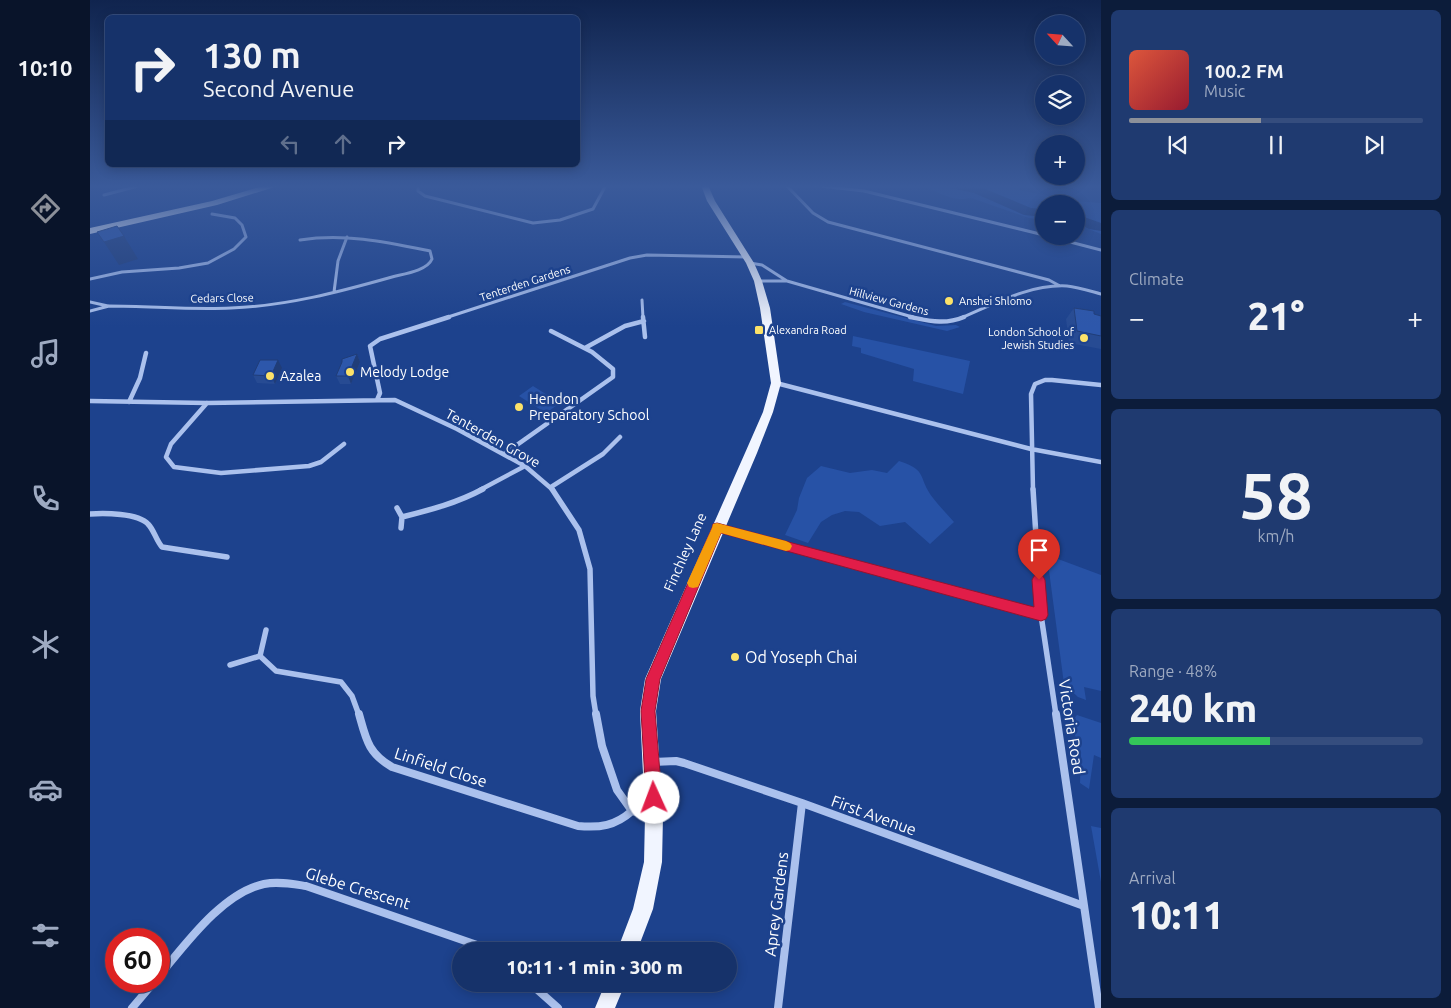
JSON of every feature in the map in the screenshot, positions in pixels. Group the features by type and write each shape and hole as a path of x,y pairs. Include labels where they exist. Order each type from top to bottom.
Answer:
{"main road":[{"name":"Finchley Lane","path":"631,942 643,909 653,862 654,816 648,711 653,679 768,412 776,383 765,308 758,281 748,260 730,232"},
{"path":"605,1008 612,992"}],"street":[{"path":"90,279 126,271 184,269 220,258 237,248 246,237 245,232"},
{"path":"866,232 1049,280 1060,286"},
{"path":"334,292 338,261 347,237"},
{"name":"Cedars Close","path":"90,302 109,306 230,308 290,302 358,287 414,270 431,262 432,257 430,251 364,238 347,237 300,240"},
{"path":"1081,245 1101,250"},
{"name":"Tenterden Gardens","path":"378,400 380,393 370,346 373,342 380,339 630,258 648,255 748,260"},
{"name":"Hillview Gardens","path":"748,260 762,265 787,281 890,312 944,323 961,319 1022,293 1060,286 1077,287 1101,294"},
{"name":"Hillview Gardens","path":"758,281 787,281"},
{"path":"642,300 645,337"},
{"name":"Cedars Close","path":"90,311 109,306"},
{"path":"585,348 625,326 644,322"},
{"path":"504,454 613,377 613,369 608,364 585,348 551,331"},
{"path":"129,402 140,378 146,353"},
{"name":"Victoria Road","path":"1099,1008 1041,615 1031,449 1031,394 1035,384 1045,380 1101,385"},
{"path":"776,383 1031,449 1101,462"},
{"name":"Tenterden Grove","path":"90,401 207,403 378,400 401,402 525,466 551,487 579,530 590,569 593,696 598,727 602,746 617,790 632,811"},
{"path":"207,403 171,444 166,457 174,467 221,472 310,466 321,462 344,444"},
{"path":"551,487 603,454 620,437"},
{"path":"402,516 436,509 466,498 525,466"},
{"path":"397,508 402,516 401,528"},
{"path":"90,514 105,513 141,519 147,522 162,547 227,557"},
{"path":"717,528 1041,615"},
{"path":"230,665 260,656 266,630"},
{"name":"Linfield Close","path":"260,656 276,671 341,682 346,685 353,697 372,752 392,767 578,826 594,828 621,822 632,811"},
{"name":"First Avenue","path":"652,762 676,761 684,763 802,803 1084,906"},
{"name":"Aprey Gardens","path":"778,1008 802,803"},
{"path":"632,811 654,816"},
{"name":"Glebe Crescent","path":"170,963 211,915 246,891 264,884 287,883 306,886 398,916 469,942"},
{"path":"541,992 558,1008"},
{"path":"132,1008 145,993"}],"shaded area":[{"path":"845,302 936,326 956,325 960,327 947,331 864,312 841,304"},
{"path":"853,336 970,361 963,394 913,381 914,369 861,353 861,348 852,346"},
{"path":"533,386 560,403 546,413 519,396"},
{"path":"899,461 915,468 919,472 928,491 954,522 930,544 905,522 880,526 859,512 845,511 832,515 821,522 808,543 785,535 797,510 799,498 807,478 821,466 850,473 872,470 887,473"},
{"path":"1058,559 1101,575 1101,691 1084,687 1086,700 1078,697 1064,684 1048,563"},
{"path":"1077,715 1101,723 1101,758 1094,755 1089,789 1080,783 1081,755 1071,722"},
{"path":"1091,826 1101,828 1101,882"}],"building":[{"path":"97,232 121,232 124,236 104,242"},
{"path":"1074,308 1094,311 1094,314 1101,316 1101,336 1077,331"},
{"path":"357,354 348,376 336,376 342,359"},
{"path":"260,360 278,360 271,376 253,375"}],"slow traffic":[{"path":"693,583 717,528 786,546"}],"place":[{"name":"Anshei Shlomo","path":"949,301"},
{"name":"Alexandra Road","path":"759,330"},
{"name":"London School of Jewish Studies","path":"1084,338"},
{"name":"Melody Lodge","path":"350,372"},
{"name":"Azalea","path":"270,376"},
{"name":"Hendon Preparatory School","path":"519,407"},
{"name":"Od Yoseph Chai","path":"735,657"}],"route":[{"path":"654,798 648,711 653,679 717,528 1041,615 1039,580"}]}
